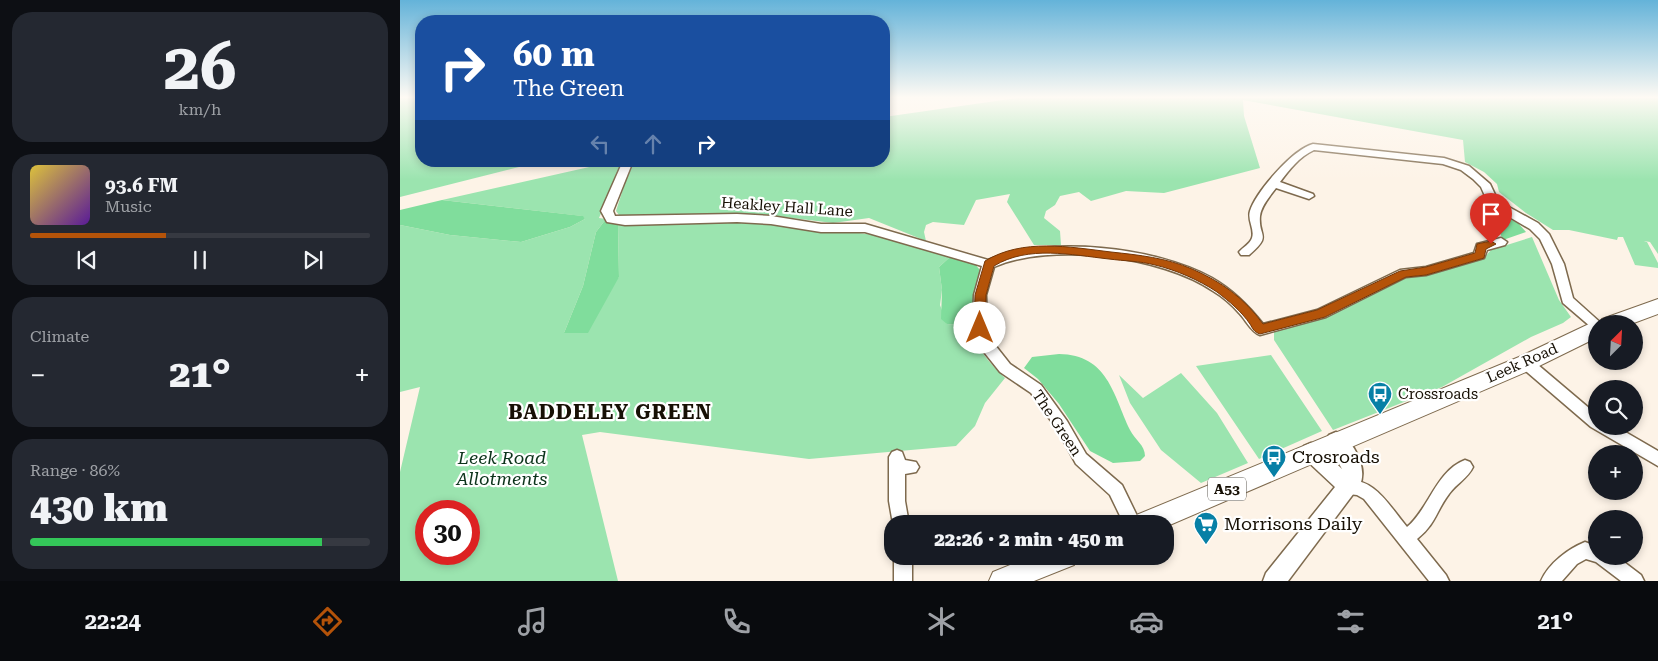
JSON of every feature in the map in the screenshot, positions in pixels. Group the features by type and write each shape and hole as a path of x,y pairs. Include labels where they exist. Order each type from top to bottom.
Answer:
{"highway":[{"path":"1634,315 1658,306"},
{"name":"Leek Road","path":"1336,442 1526,363 1588,333"},
{"name":"A53","path":"1164,515 1336,442"},
{"path":"1002,581 1032,576 1050,565"}],"main road":[{"path":"1274,581 1353,478 1352,464 1336,442"},
{"path":"1311,452 1346,486"}],"street":[{"path":"1245,252 1257,243 1258,233 1254,216 1274,184 1306,149 1313,146 1444,162 1465,168 1486,186 1493,203 1534,226 1545,237 1558,264 1568,300 1588,317"},
{"name":"Heakley Hall Lane","path":"625,167 607,211 611,219 625,221 737,218 771,220 821,228 865,228 989,264"},
{"path":"1274,184 1309,196"},
{"path":"989,264 999,258 1027,251 1058,249 1155,261 1188,272 1220,288 1245,308 1260,330 1321,314 1404,273 1426,271 1480,255 1481,247 1501,242"},
{"name":"The Green","path":"989,264 980,295 980,328 989,348 1005,368 1036,389 1062,425 1081,459 1116,490 1128,515"},
{"path":"1526,363 1588,416"},
{"path":"1617,435 1658,459"},
{"path":"899,515 897,501 902,464"},
{"path":"1405,538 1423,524 1442,489 1465,467"},
{"path":"1346,486 1359,488 1370,494 1440,581"},
{"path":"1550,581 1571,558 1585,550 1588,551"},
{"path":"903,565 903,581"},
{"path":"1614,565 1636,581"}],"green space":[{"path":"400,125 415,125 415,167 519,167 400,197"},
{"path":"890,125 1247,125 1260,168 1164,193 1126,191 1091,201 1079,192 1060,196 1055,205 1046,211 1044,218 1060,231 1061,245 1034,245 1007,202 1010,194 976,200 964,225 933,222 926,225 924,232 926,241 869,218 833,223 759,214 628,217 619,215 616,211 630,167 890,167"},
{"path":"1381,125 1658,125 1658,254 1650,242 1644,241 1647,242 1658,263 1658,268 1635,265 1623,237 1618,237 1617,240 1569,230 1553,230 1526,213 1499,192 1497,184 1484,172 1465,162 1463,140"},
{"name":"Leek Road Allotments","path":"589,167 621,167 599,218 606,219 596,232 583,286 564,333 619,277 618,224 768,222 811,231 852,232 881,236 950,257 939,267 942,290 940,305 947,324 973,326 984,355 1005,378 985,403 975,426 956,446 809,459 600,432 582,435 618,581 400,581 400,472 420,387 400,392 400,225 450,235 521,242 570,227 585,219 582,216 442,200"},
{"path":"442,200 583,216 585,219 570,227 521,242 450,235 400,225 400,210"},
{"path":"1490,210 1518,223 1526,232 1503,240"},
{"path":"606,219 618,224 619,277 588,333 564,333 583,286 596,232"},
{"path":"1532,237 1559,300 1571,317 1442,387 1333,430 1274,340 1274,332 1277,327 1406,275 1430,273 1483,259 1491,250"},
{"path":"950,257 974,263 980,270 975,290 973,326 947,324 941,319 942,290 939,267"},
{"path":"1059,354 1075,356 1088,361 1099,369 1113,390 1130,430 1145,452 1145,456 1140,461 1113,463 1090,451 1059,404 1038,379 1024,368 1032,357"},
{"path":"1271,355 1322,431 1259,459 1196,366"},
{"path":"1181,373 1217,413 1248,463 1201,483 1161,450 1130,403 1119,375 1143,398"}],"place":[{"name":"Crossroads","path":"1380,415"},
{"name":"Crosroads","path":"1274,478"},
{"name":"Morrisons Daily","path":"1206,545"}],"district":[{"name":"BADDELEY GREEN","path":"610,412"}],"route":[{"path":"980,328 980,295 989,264 999,258 1027,251 1058,249 1155,261 1188,272 1220,288 1245,308 1260,330 1321,314 1404,273 1426,271 1480,255 1481,247 1491,244"}]}
